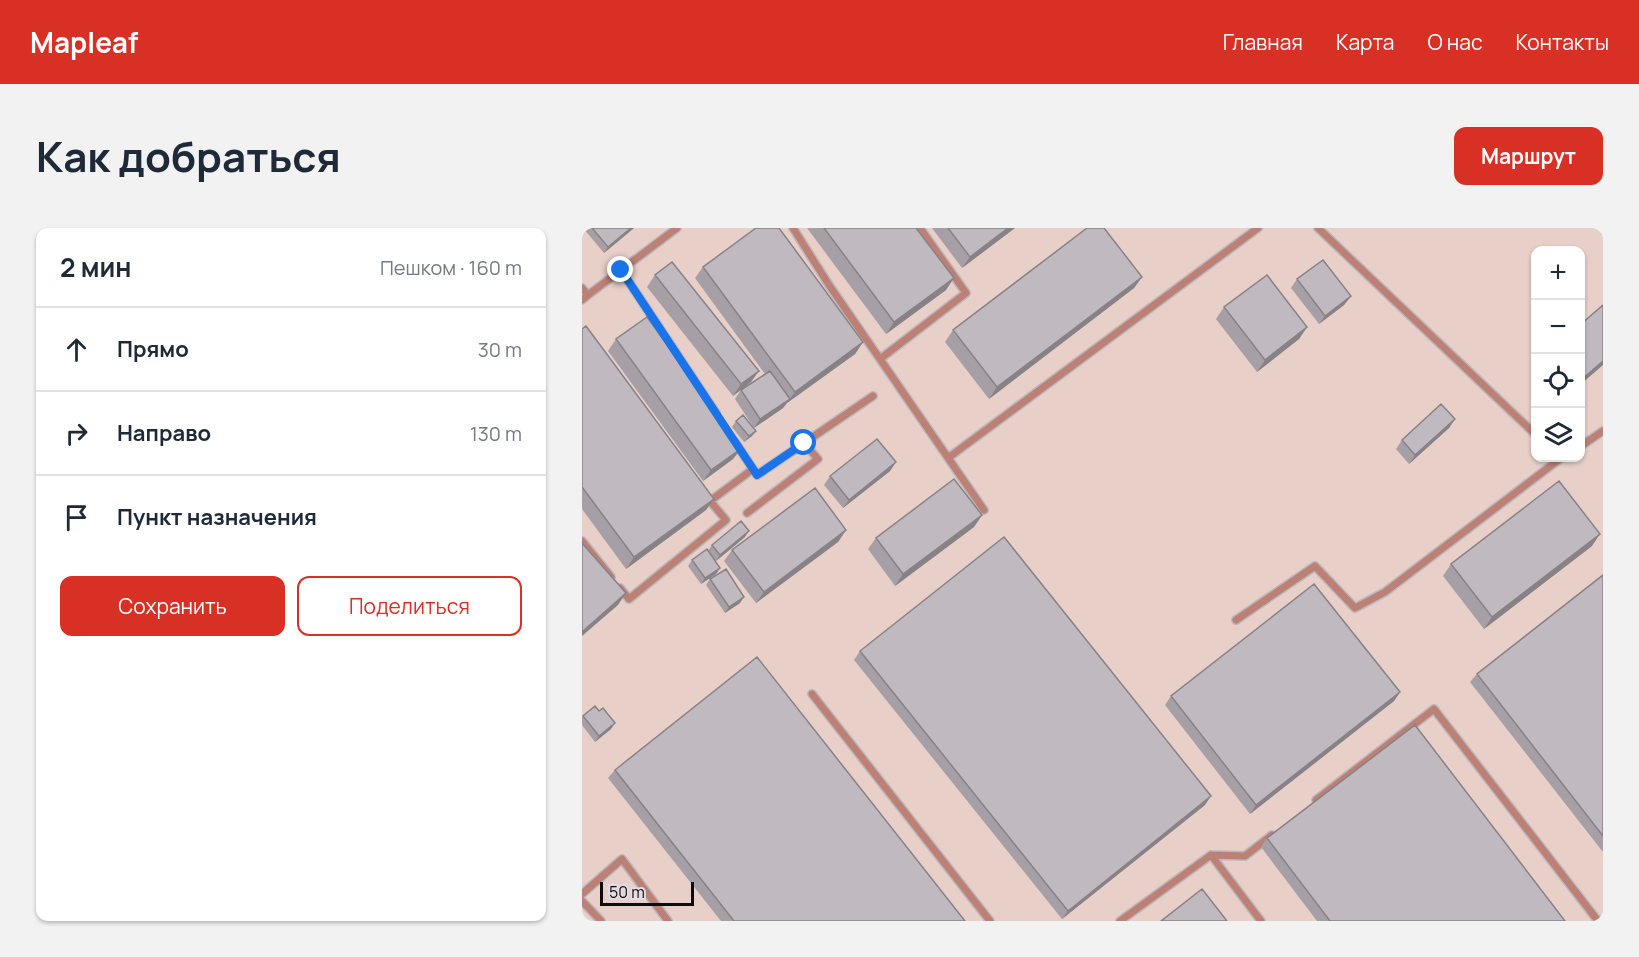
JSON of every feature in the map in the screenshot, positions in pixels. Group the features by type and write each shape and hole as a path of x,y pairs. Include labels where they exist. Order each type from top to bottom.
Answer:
{"lane":[{"path":"582,288 585,298 676,228"},
{"path":"793,228 829,285 984,510"},
{"path":"880,359 966,293 920,228"},
{"path":"948,458 1258,228"},
{"path":"1318,228 1531,430"},
{"path":"621,270 720,419"},
{"path":"733,439 757,475 873,396"},
{"path":"1585,444 1602,435"},
{"path":"747,513 818,459 804,443"},
{"path":"1236,620 1315,566 1355,608 1385,592 1555,462"},
{"path":"582,541 629,599 726,520 710,501 753,469"},
{"path":"812,694 990,921"},
{"path":"1311,804 1434,709 1598,921"},
{"path":"1120,921 1210,855 1245,856 1283,826"},
{"path":"1210,855 1261,921"},
{"path":"582,894 622,859 668,921"},
{"path":"582,901 601,921"}],"shaded area":[{"path":"582,228 1603,228 1603,921 582,921"}],"building":[{"path":"592,228 631,228 608,247"},
{"path":"756,228 779,228 863,342 795,392 703,267"},
{"path":"824,228 916,228 954,278 894,322"},
{"path":"948,228 1008,228 970,257"},
{"path":"1087,228 1104,228 1142,277 997,387 953,330"},
{"path":"1323,260 1351,296 1325,316 1297,279"},
{"path":"672,262 759,371 741,384 655,275"},
{"path":"1267,275 1307,327 1265,360 1224,307"},
{"path":"1603,305 1603,361 1585,377 1585,354 1585,321"},
{"path":"647,317 742,448 711,470 616,339"},
{"path":"586,326 714,499 634,557 582,487 582,329"},
{"path":"770,371 790,399 760,419 741,390"},
{"path":"1441,404 1455,419 1415,455 1402,440"},
{"path":"743,415 756,431 749,436 736,421"},
{"path":"877,439 896,462 849,500 830,476"},
{"path":"954,479 982,515 903,574 876,538"},
{"path":"1559,481 1600,534 1492,617 1451,564"},
{"path":"815,488 846,530 764,592 732,550"},
{"path":"741,521 749,531 720,555 712,545"},
{"path":"1004,537 1211,796 1068,911 860,651"},
{"path":"582,543 626,593 582,632"},
{"path":"707,549 720,568 705,578 692,560"},
{"path":"726,569 744,597 729,607 710,579"},
{"path":"1603,575 1603,836 1477,674"},
{"path":"1314,584 1400,692 1256,805 1171,696"},
{"path":"757,657 965,921 734,921 615,770"},
{"path":"595,706 599,711 603,708 615,723 599,736 583,716"},
{"path":"1415,725 1565,921 1330,921 1267,838"},
{"path":"1202,889 1227,921 1161,921"}],"route":[{"path":"621,270 757,475 804,443"}]}
